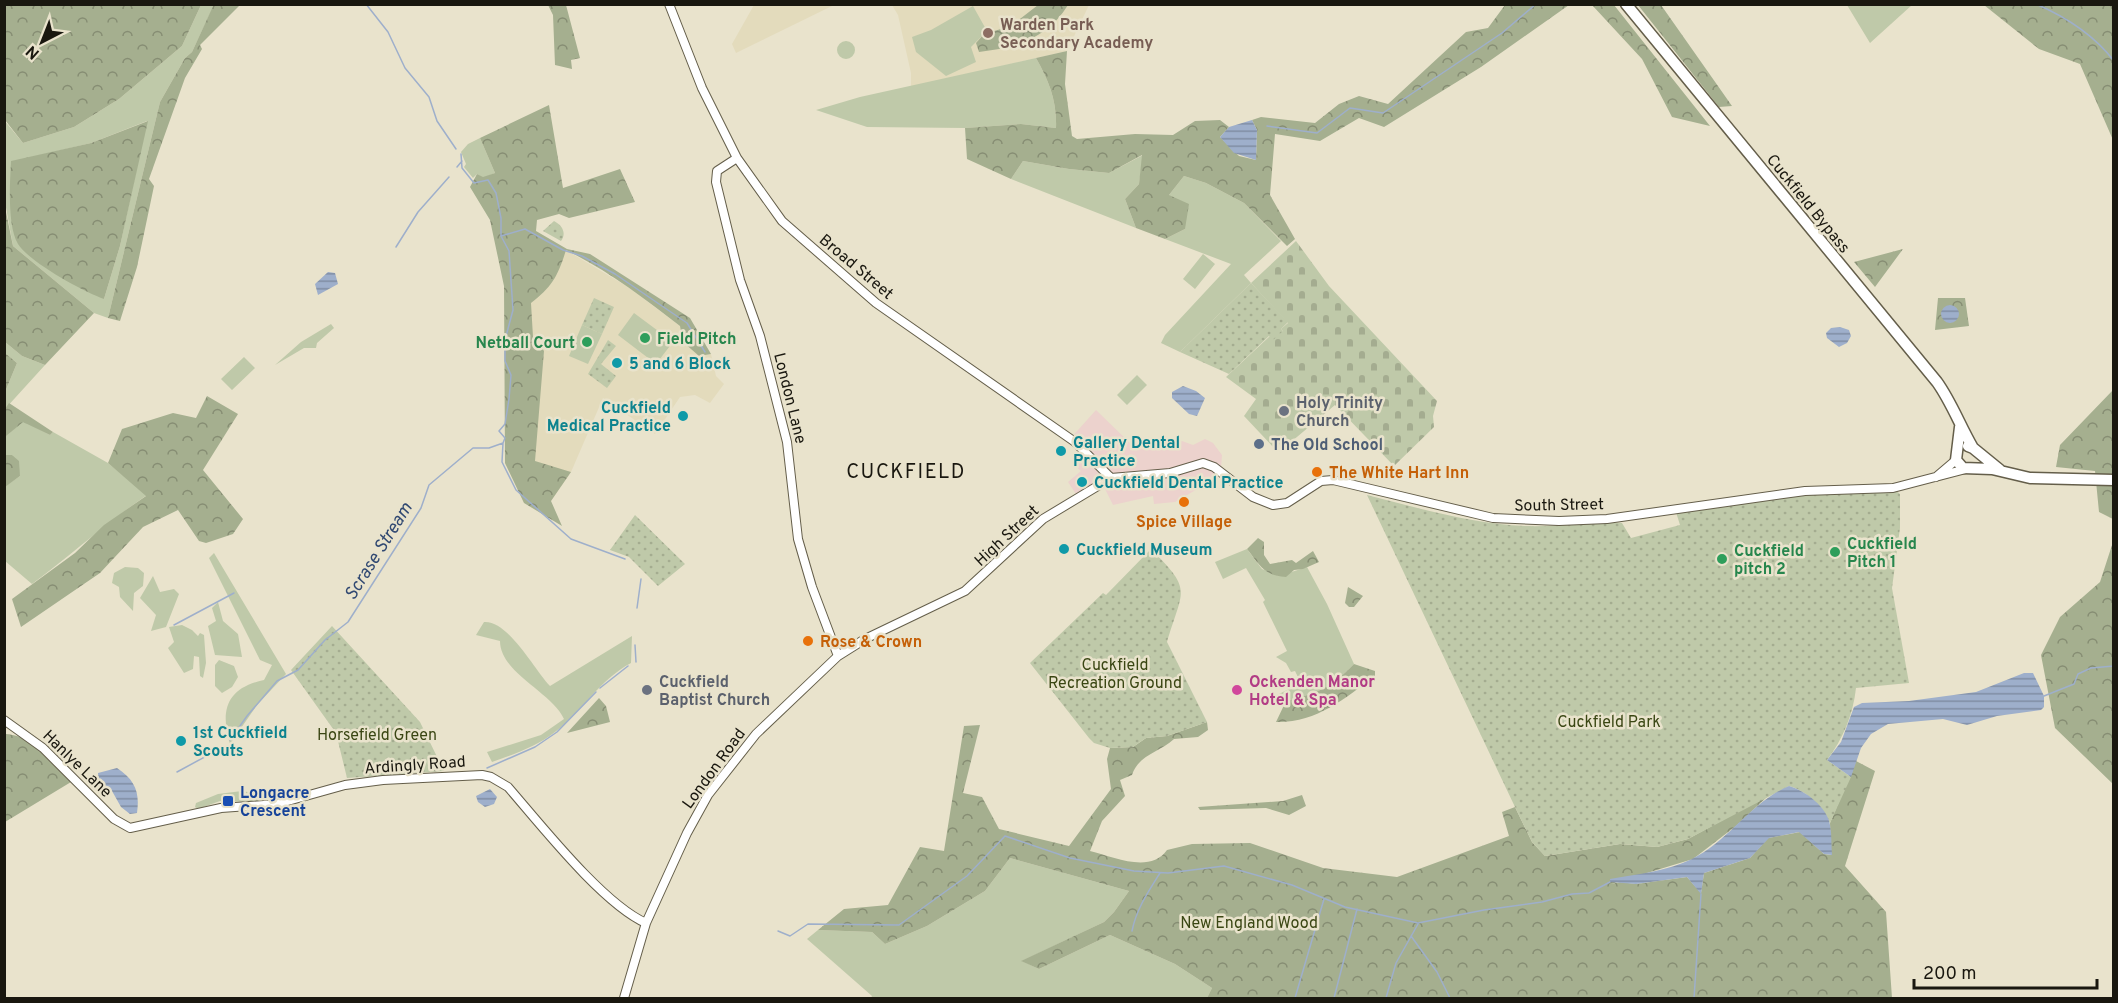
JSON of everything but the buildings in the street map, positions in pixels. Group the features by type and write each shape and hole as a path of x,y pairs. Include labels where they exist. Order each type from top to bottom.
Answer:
{"highway":[{"name":"Cuckfield Bypass","path":"1626,4 1937,382 1954,409 1960,427 1976,451"},
{"name":"Cuckfield Bypass","path":"1957,456 1960,427"},
{"path":"2001,471 1976,451 1963,447 1957,456 1960,466 1970,469 2001,471 2030,478 2114,480"},
{"path":"1970,469 1979,461 1976,451"}],"main road":[{"name":"Broad Street","path":"669,4 702,88 737,158 782,221 842,276 893,316 1075,442 1111,478"},
{"name":"London Lane","path":"737,158 717,171 716,182 740,280 760,336 787,442 798,539 812,586 838,656"},
{"name":"South Street","path":"1936,477 1957,456"},
{"name":"High Street","path":"838,656 865,639 965,591 1043,519 1111,478 1170,473 1203,464"},
{"name":"South Street","path":"1203,464 1214,468 1246,493 1266,504 1287,502 1321,481 1333,480 1434,506 1522,521 1607,519 1762,495 1893,488 1970,469"},
{"name":"London Road","path":"624,999 646,923 698,812 718,781 762,728 838,656"},
{"name":"Hanlye Lane","path":"4,720 43,748 114,819 130,828"},
{"name":"Ardingly Road","path":"130,828 221,808 277,804 345,784 482,775 491,777 508,787 606,894 632,917 646,923"}],"shaded area":[{"path":"754,5 834,5 736,53 732,44"},
{"name":"Warden Park Secondary Academy","path":"892,5 1089,5 1067,51 911,87 911,73 898,15"},
{"path":"539,234 628,287 680,326 699,356 711,354 716,376 724,384 710,403 695,395 680,397 655,434 603,398 571,472 551,501 524,503 505,463"},
{"path":"1096,410 1134,447 1143,448 1150,444 1154,449 1182,441 1193,445 1205,439 1213,443 1222,455 1221,468 1213,480 1175,502 1154,504 1153,496 1113,505 1102,483 1078,497 1068,482 1081,471 1075,466 1087,452 1070,439"}],"green space":[{"path":"214,4 240,5 200,45 202,49 185,78 149,179 154,186 137,267 120,321 108,318 160,102 185,58 192,52"},
{"path":"4,5 201,5 182,46 119,99 74,127 23,143 5,120"},
{"path":"201,5 214,5 192,52 185,58 160,102 108,318 94,313 13,246 5,202 4,120 23,143 74,127 119,99 182,46","holes":["147,121 120,246 104,299 11,162 91,143"]},
{"path":"548,5 566,5 580,58 571,60 572,69 555,65 553,15"},
{"path":"1038,5 1068,5 1051,26 1030,39 1006,48 979,52 976,43 984,34 1011,26"},
{"path":"1505,5 1569,5 1481,67 1384,127 1359,118 1320,141 1275,134 1270,195 1295,239 1287,246 1244,203 1206,183 1184,176 1169,195 1189,204 1185,229 1165,239 1136,228 1125,199 1139,184 1142,155 1109,173 1023,161 1011,179 967,159 965,128 1021,124 1056,128 1051,92 1036,58 1067,51 1065,84 1072,136 1077,139 1135,134 1173,135 1195,121 1220,120 1229,127 1220,137 1239,156 1256,160 1257,130 1252,120 1261,117 1315,123 1339,104 1359,96 1388,104 1466,32 1488,28"},
{"path":"1592,5 1614,5 1710,126 1672,117 1642,59"},
{"path":"1638,5 1661,5 1732,106 1719,107"},
{"path":"1847,5 1912,5 1870,43"},
{"path":"1984,5 2113,5 2113,140 2080,64 2039,49"},
{"path":"973,6 987,31 971,47 976,62 946,76 916,52 912,37 931,30"},
{"path":"842,41 850,41 855,46 853,57 842,59 837,54 837,46"},
{"path":"1036,58 1051,91 1056,128 1021,124 965,128 867,127 816,110 860,97"},
{"path":"549,105 563,188 620,169 635,202 569,218 559,214 537,220 536,231 567,249 590,254 690,318 711,354 699,356 683,342 680,326 611,275 566,250 553,280 531,303 533,337 544,351 535,461 571,472 551,501 562,526 524,503 505,463 504,286 490,220 470,187 477,174 483,177 495,173 480,138"},
{"path":"148,121 120,246 104,299 45,267 18,244 14,236 11,215 11,161 91,143"},
{"path":"480,138 495,173 483,178 477,174 473,178 464,167 466,164 461,152 468,144"},
{"path":"1143,155 1139,184 1125,199 1136,228 1011,179 1023,161 1109,173"},
{"path":"1184,176 1206,183 1244,203 1281,241 1244,275 1251,283 1180,352 1161,343 1165,335 1231,264 1165,239 1185,229 1169,195"},
{"path":"4,202 13,246 94,313 45,365 22,356 5,342"},
{"path":"554,221 563,230 564,235 561,241 543,231"},
{"path":"1296,241 1329,286 1437,401 1433,416 1434,427 1394,466 1335,405 1291,442 1288,439 1274,448 1244,416 1256,399 1226,377 1270,336 1283,331 1281,329 1288,323 1251,283"},
{"path":"1903,249 1875,287 1854,262"},
{"path":"1203,254 1215,264 1195,289 1183,279"},
{"path":"1251,283 1288,322 1281,329 1283,331 1273,340 1269,336 1229,374 1180,352"},
{"path":"594,298 614,307 602,334 582,325"},
{"path":"1938,298 1965,298 1969,326 1935,330"},
{"name":"Field Pitch","path":"634,313 673,342 656,364 618,335"},
{"path":"331,324 334,328 317,343 316,348 304,348 275,365 301,342"},
{"name":"Netball Court","path":"582,325 602,334 588,364 569,356"},
{"path":"608,340 616,346 601,364 616,376 607,388 588,374"},
{"path":"5,342 22,356 45,365 5,409 5,392 17,363 5,353"},
{"path":"5,353 17,363 5,392"},
{"path":"244,357 255,368 232,390 221,379"},
{"path":"1137,375 1147,385 1127,405 1117,395"},
{"path":"2113,390 2113,519 2099,512 2095,471 2056,467 2060,445"},
{"path":"207,396 238,414 203,470 243,519 233,534 206,543 199,541 178,510 143,527 100,573 21,627 12,599 75,553 104,525 146,496 108,463 122,429 173,413 196,418"},
{"path":"9,403 53,432 50,435 23,422 5,437 5,409"},
{"path":"23,421 50,435 53,432 108,463 147,495 32,584 5,561 4,487 20,476 12,455 5,455 5,437"},
{"path":"4,455 12,455 19,461 20,476 5,487"},
{"name":"Cuckfield Park","path":"1893,488 1900,494 1900,528 1892,588 1909,683 1856,688 1846,726 1827,760 1851,777 1830,823 1813,800 1789,786 1688,839 1657,847 1620,844 1545,856 1532,842 1367,495 1445,515 1505,525 1622,523 1631,538 1680,525 1675,509 1752,497"},
{"path":"635,515 685,564 658,586 629,557 610,550"},
{"path":"1258,538 1264,542 1264,555 1270,564 1292,560 1296,563 1313,551 1319,562 1294,570 1286,577 1272,574 1259,564 1247,549"},
{"path":"2113,542 2113,784 2055,728 2041,655 2060,617 2100,582"},
{"name":"Cuckfield Recreation Ground","path":"1151,549 1179,583 1180,600 1167,642 1207,722 1167,736 1146,738 1133,747 1110,748 1094,743 1089,738 1030,663 1103,593 1106,595"},
{"path":"1247,549 1262,569 1279,576 1307,567 1327,604 1354,664 1323,689 1286,701 1277,695 1301,683 1295,671 1291,672 1286,663 1276,657 1287,651 1263,602 1265,600 1246,568 1223,579 1215,562"},
{"path":"214,553 286,674 257,705 230,744 226,721 229,703 241,689 264,680 272,665 260,660 209,558"},
{"path":"125,567 138,568 144,573 143,586 134,593 133,611 120,597 119,587 112,583 114,573"},
{"path":"153,576 160,592 174,589 179,594 166,627 151,631 156,615 140,598"},
{"path":"1348,587 1363,596 1354,607 1349,607 1345,603"},
{"path":"218,602 223,621 238,634 242,657 215,655 208,626 216,621 212,608"},
{"path":"484,622 493,623 511,637 550,686 632,636 631,663 610,678 565,724 548,737 525,750 492,762 487,752 541,735 564,719 549,700 508,663 502,652 500,641 476,635"},
{"path":"182,625 198,636 200,633 204,635 206,663 203,678 200,676 199,657 194,656 193,669 184,673 168,648 174,642 169,627"},
{"name":"Horsefield Green","path":"332,626 420,722 444,771 347,778 336,733 291,670"},
{"path":"219,660 234,666 238,677 232,687 222,693 215,686 215,665"},
{"path":"1354,664 1375,671 1375,676 1341,701 1317,714 1276,722 1286,701 1323,688 1338,679"},
{"path":"599,698 606,706 610,722 567,733"},
{"name":"New England Wood","path":"1207,722 1208,730 1198,737 1174,739 1139,762 1132,775 1120,780 1125,796 1102,821 1090,851 1120,860 1141,862 1160,857 1167,850 1192,844 1250,843 1323,868 1397,877 1509,836 1502,812 1515,807 1532,842 1545,856 1620,844 1657,847 1688,839 1770,794 1736,826 1693,859 1611,884 1620,882 1636,884 1687,877 1701,893 1704,873 1750,858 1768,838 1800,832 1824,854 1831,855 1830,823 1856,761 1875,771 1845,866 1886,912 1892,998 1207,998 1212,988 1175,964 1110,935 1039,969 1021,961 1104,922 1129,891 1010,858 985,891 927,926 885,944 872,932 818,930 844,909 888,905 920,847 944,851 964,726 980,725 963,793 982,797 999,829 1069,846 1111,789 1107,759 1110,748 1133,747 1146,738 1167,736"},
{"path":"4,734 24,739 42,750 71,782 5,822"},
{"path":"242,791 259,794 262,798 260,802 220,801 198,809 195,807 196,803 218,794"},
{"path":"1302,795 1306,806 1289,815 1266,808 1200,810 1198,807 1283,801"},
{"path":"1010,858 1129,891 1104,922 1022,961 1039,969 1110,935 1175,964 1212,988 1207,998 871,998 872,996 807,939 818,930 872,932 885,944 927,926 985,891"}],"water":[{"path":"1252,120 1257,130 1256,160 1234,153 1220,137 1229,127"},
{"path":"328,272 335,273 338,284 318,295 315,284"},
{"path":"1950,305 1956,308 1959,314 1956,320 1950,323 1944,320 1941,314 1944,308"},
{"path":"1840,327 1849,330 1851,336 1847,343 1839,347 1827,338 1826,333 1831,328"},
{"path":"1183,386 1196,391 1205,398 1197,416 1189,414 1172,398 1172,392"},
{"path":"2024,673 2033,673 2044,696 2044,707 2041,710 1997,716 1967,725 1943,719 1888,724 1871,734 1861,748 1851,777 1827,760 1841,742 1854,707 1862,703 1909,701 1976,692"},
{"path":"117,768 135,787 138,799 137,813 130,814 121,807 112,791 105,791 99,784 98,773"},
{"path":"1789,786 1808,796 1825,812 1831,829 1832,855 1824,854 1799,832 1769,838 1750,858 1704,873 1701,894 1687,877 1636,884 1610,882 1610,879 1663,869 1692,859 1717,842 1751,811 1775,793"},
{"path":"490,789 497,797 494,804 485,807 478,802 476,796"}],"waterway":[{"name":"Scrase Stream","path":"366,4 388,32 405,68 429,97 437,121 456,149"},
{"path":"1267,126 1317,133 1350,108 1383,113 1502,33 1536,4"},
{"path":"2036,4 2079,28 2098,43 2114,61"},
{"name":"Scrase Stream","path":"230,740 277,681 298,670 325,640 348,622 421,508 429,485 473,448 489,448 503,443 505,438 499,431 505,424 511,375 505,361 505,340 513,310 509,251 501,236 501,218 496,193 488,180 474,183 462,168 461,154"},
{"name":"Scrase Stream","path":"457,167 462,161"},
{"path":"396,247 418,212 449,177"},
{"path":"501,236 525,229 615,274 687,323 705,352"},
{"path":"503,443 502,462 516,490 571,539 625,559"},
{"path":"637,608 641,579"},
{"path":"174,625 234,593"},
{"path":"635,645 636,662"},
{"path":"600,688 628,666"},
{"path":"2044,696 2074,684 2078,674 2091,668 2114,666"},
{"path":"487,768 535,747 557,732 596,692"},
{"name":"Scrase Stream","path":"177,772 223,747"},
{"path":"778,931 790,936 808,924 899,925 967,876 1005,836 1070,858 1134,871 1168,873 1224,866 1292,885 1345,907 1418,923 1542,902 1572,894 1589,893 1610,882"},
{"path":"1132,931 1139,908 1160,873"},
{"path":"1694,998 1701,894"},
{"path":"1295,998 1324,899"},
{"path":"1334,998 1357,909"},
{"path":"1386,998 1396,963 1418,924"},
{"path":"1411,936 1437,972 1450,998"}],"place":[{"name":"Warden Park Secondary Academy","path":"988,33"},
{"name":"Field Pitch","path":"645,338"},
{"name":"Netball Court","path":"587,342"},
{"name":"5 and 6 Block","path":"617,363"},
{"name":"Holy Trinity Church","path":"1284,411"},
{"name":"Cuckfield Medical Practice","path":"683,416"},
{"name":"The Old School","path":"1259,444"},
{"name":"Gallery Dental Practice","path":"1061,451"},
{"name":"The White Hart Inn","path":"1317,472"},
{"name":"Cuckfield Dental Practice","path":"1082,482"},
{"name":"Spice Village","path":"1184,502"},
{"name":"Cuckfield Museum","path":"1064,549"},
{"name":"Cuckfield Pitch 1","path":"1835,552"},
{"name":"Cuckfield pitch 2","path":"1722,559"},
{"name":"Rose & Crown","path":"808,641"},
{"name":"Cuckfield Baptist Church","path":"647,690"},
{"name":"Ockenden Manor Hotel & Spa","path":"1237,690"},
{"name":"1st Cuckfield Scouts","path":"181,741"},
{"name":"Longacre Crescent","path":"228,801"}],"district":[{"name":"CUCKFIELD","path":"906,471"}]}
